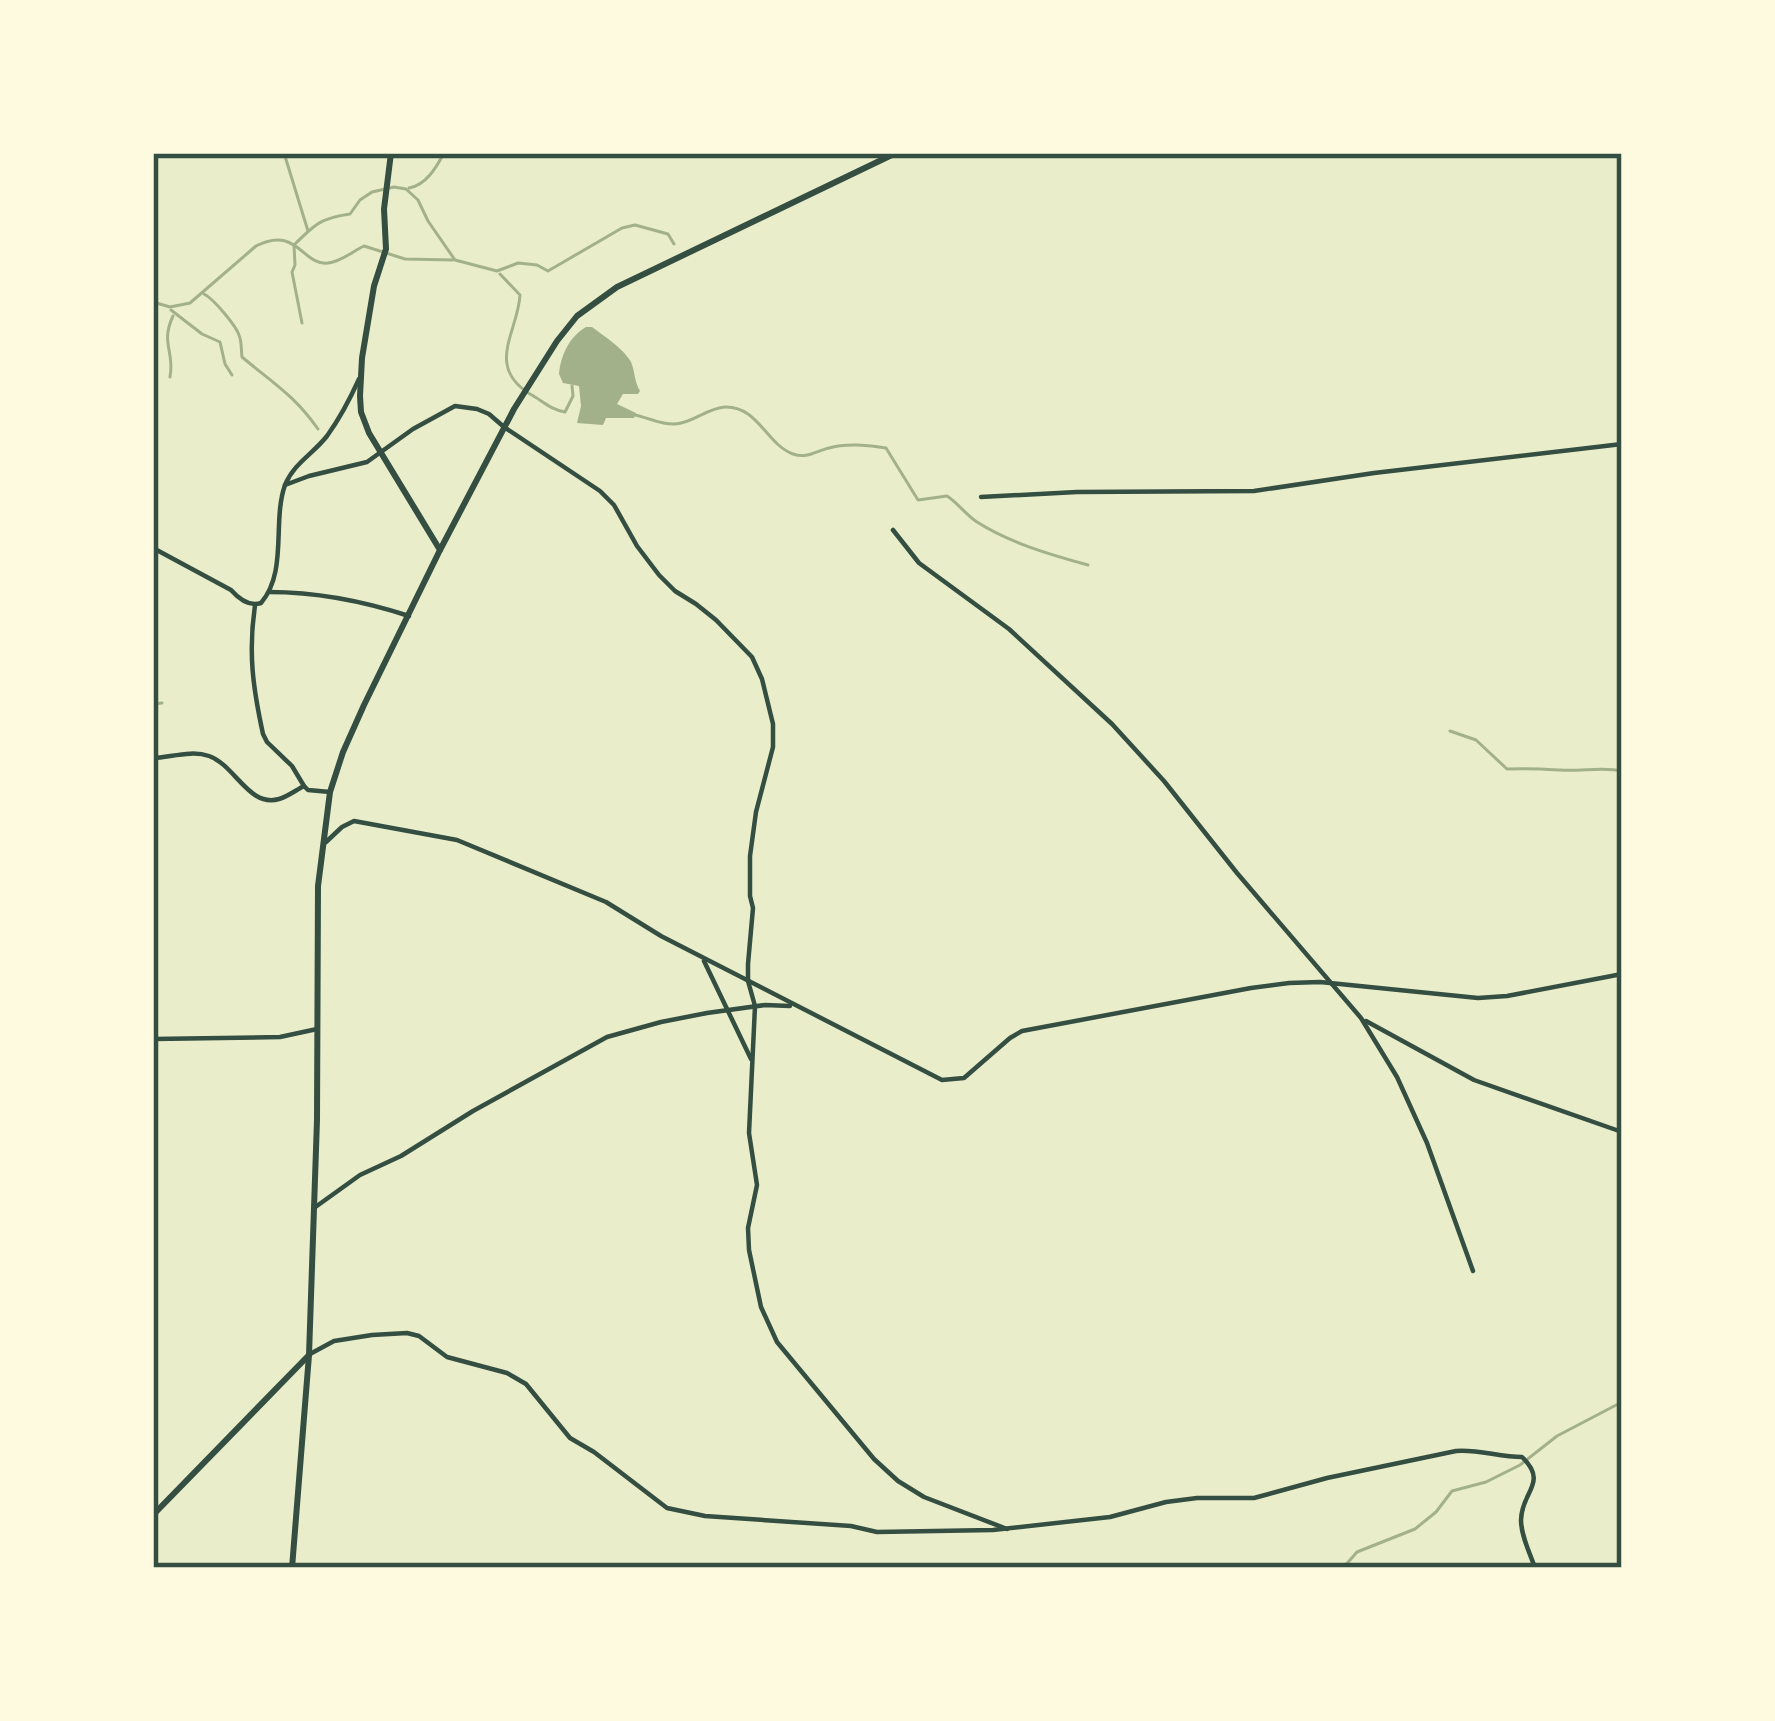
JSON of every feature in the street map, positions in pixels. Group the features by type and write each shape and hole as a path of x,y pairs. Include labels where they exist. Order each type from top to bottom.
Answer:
{"street":[{"path":"391,153 384,209 386,249 374,286 361,412 440,550"},
{"path":"292,1568 309,1355 318,886 330,792 343,752 504,427 557,340 590,304 896,153"},
{"path":"153,548 231,590 240,600 261,603 275,570 285,485 301,459 328,434 362,372"},
{"path":"285,485 367,462 455,406 477,409 599,491 614,505 658,575 752,657 773,724 773,747 750,856 753,908 748,941 748,981 755,1006 749,1133 757,1185 748,1250 761,1307 777,1342 874,1459 898,1481 924,1497 1007,1529"},
{"path":"981,497 1254,491 1622,444"},
{"path":"893,530 919,563 1009,629 1112,724 1361,1018 1397,1077 1427,1143 1473,1271"},
{"path":"269,592 304,592 409,616"},
{"path":"255,605 250,664 263,734 308,790 330,792"},
{"path":"153,758 208,755 262,800 279,799 304,786"},
{"path":"321,848 342,826 355,821 457,840 606,902 926,1074 954,1081 1022,1031 1251,988 1330,983 1508,997 1622,974"},
{"path":"700,956 753,1063"},
{"path":"314,1208 360,1174 401,1156 607,1037 728,1010 795,1006"},
{"path":"1361,1018 1474,1080 1622,1132"},
{"path":"153,1040 280,1037 317,1029"},
{"path":"153,1515 309,1355 334,1340 407,1333 427,1340 447,1357 507,1373 532,1390 570,1438 678,1512 890,1533 1007,1529 1129,1514 1166,1502 1254,1498 1327,1478 1471,1450 1522,1457 1529,1464 1535,1481 1523,1509 1522,1528 1535,1568"}],"shaded area":[{"path":"586,327 608,339 631,362 640,391 623,394 617,404 636,413 634,418 606,418 603,425 577,423 579,386 563,383 559,374 567,347"}],"waterway":[{"path":"284,153 308,231"},
{"path":"409,188 425,180 444,153"},
{"path":"302,323 292,272 294,245 319,223 350,214 372,192 394,187 406,189 418,200 455,260 497,271 518,263 548,271 635,225 668,234 674,244"},
{"path":"153,302 170,307 190,303 256,246 270,241 290,243 312,259 328,263 364,246 405,259 453,260"},
{"path":"500,274 520,295 507,348 509,372 530,394 560,411 565,412 573,396 572,386"},
{"path":"204,294 237,331 242,357 292,398 318,429"},
{"path":"171,310 220,342 232,375"},
{"path":"170,377 168,334 173,316"},
{"path":"635,415 676,424 719,408 736,408 793,454 842,445 886,448 918,500 947,496 977,522 1003,536 1088,565"},
{"path":"153,704 162,703"},
{"path":"1450,731 1476,740 1507,769 1622,771"},
{"path":"1343,1568 1357,1552 1415,1529 1452,1491 1486,1482 1520,1465 1557,1436 1622,1402"}]}
